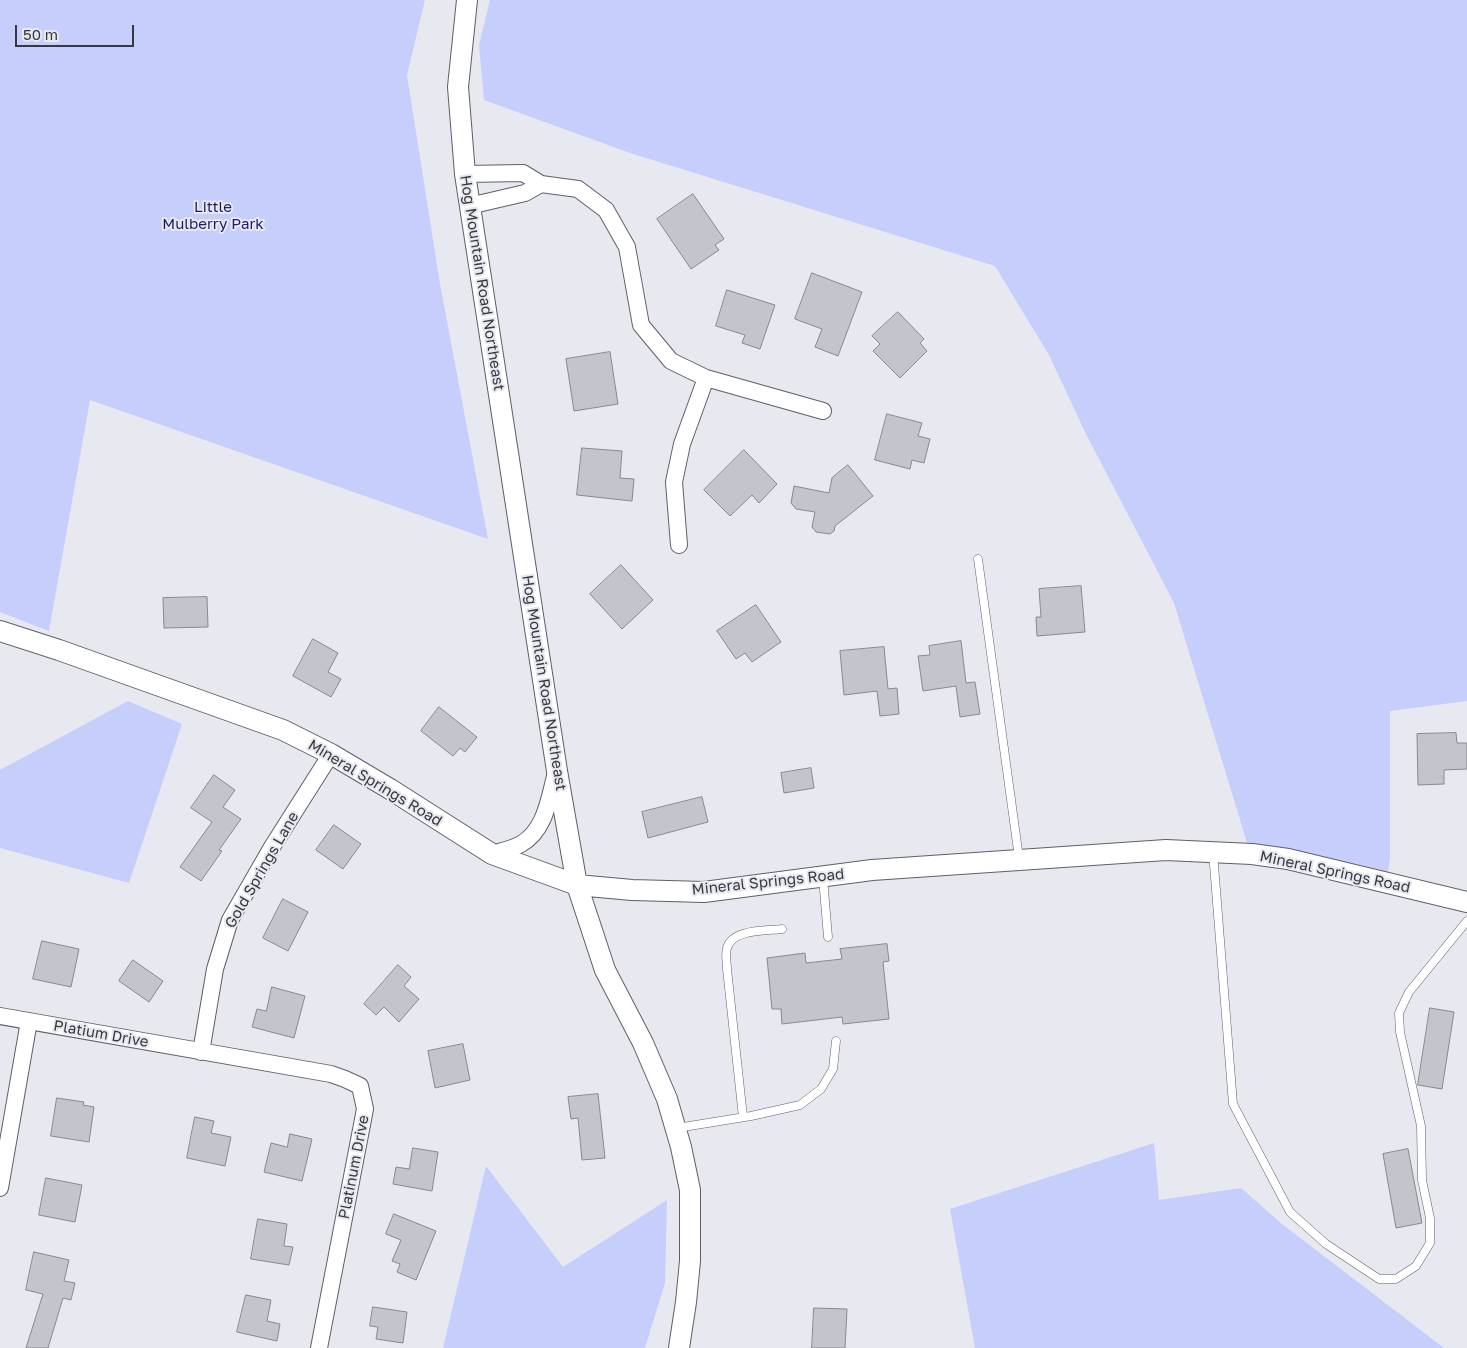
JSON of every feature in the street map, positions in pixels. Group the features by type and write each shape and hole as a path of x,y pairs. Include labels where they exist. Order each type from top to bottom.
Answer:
{"street":[{"name":"Hog Mountain Road Northeast","path":"467,0 458,86 469,206 557,771 578,885 605,970 643,1043 667,1099 681,1147 690,1190 690,1261 679,1348"},
{"path":"465,174 524,173 541,184 578,189 606,210 627,247 642,325 671,361 706,378 823,412"},
{"path":"469,206 525,193 541,184"},
{"path":"678,545 674,482 682,444 706,378"},
{"name":"Mineral Springs Road","path":"0,631 68,653 283,730 331,754 390,789 492,854 578,885 632,890 704,892 872,870 1166,850 1252,854 1288,859 1467,902"},
{"name":"Gold Springs Lane","path":"202,1052 215,969 230,920 272,847 331,754"},
{"path":"492,854 521,844 536,832 542,820 557,771"},
{"name":"Platium Drive","path":"0,1016 202,1052"},
{"path":"0,1188 29,1021"},
{"name":"Platinum Drive","path":"202,1052 331,1074 360,1086 365,1109 319,1348"}],"lane":[{"path":"978,559 1020,860"},
{"path":"1213,852 1233,1104 1290,1212 1326,1244 1379,1279 1396,1279 1416,1266 1430,1243 1430,1218 1422,1180 1421,1126 1400,1032 1399,1013 1408,992 1467,921"},
{"path":"823,876 828,937"},
{"path":"743,1117 727,969 727,948 731,942 743,933 782,930"},
{"path":"676,1128 800,1105 821,1090 833,1069 836,1041"}],"green space":[{"name":"Little Mulberry Park","path":"0,0 425,0 407,75 440,284 488,539 90,400 49,631 0,612"},
{"path":"490,0 1467,0 1467,701 1390,711 1390,857 1388,873 1248,846 1174,603 1086,434 1049,355 995,266 630,153 484,100 479,45"},
{"path":"128,701 182,724 129,883 0,848 0,770"},
{"path":"1154,1143 1159,1200 1241,1188 1282,1224 1444,1348 975,1348 950,1209"},
{"path":"486,1166 563,1267 667,1200 665,1283 645,1348 443,1348"}],"building":[{"path":"693,194 724,239 715,245 719,250 691,269 657,219"},
{"path":"812,273 862,292 838,356 815,347 822,329 795,319"},
{"path":"727,290 775,305 760,349 742,343 745,335 716,326"},
{"path":"898,312 924,339 920,343 927,351 900,378 873,351 880,344 872,336"},
{"path":"610,352 618,404 574,411 566,359"},
{"path":"887,414 922,423 918,436 930,439 924,463 912,460 910,469 875,460"},
{"path":"582,448 622,451 620,478 634,479 632,501 577,495"},
{"path":"744,450 777,484 759,503 752,495 730,516 704,490"},
{"path":"848,465 873,496 835,526 834,531 830,534 816,532 812,527 815,512 796,509 791,503 794,486 829,493 832,478"},
{"path":"621,565 653,600 622,629 590,594"},
{"path":"1081,586 1085,632 1037,636 1036,617 1041,617 1039,589"},
{"path":"207,597 208,627 164,628 163,598"},
{"path":"756,605 781,642 752,662 745,653 736,659 717,631"},
{"path":"313,639 338,653 328,672 341,679 331,697 293,676"},
{"path":"961,641 966,683 975,682 980,714 960,717 956,686 923,691 918,656 930,655 929,646"},
{"path":"884,647 888,689 897,688 899,714 880,716 877,691 844,695 840,651"},
{"path":"439,707 477,737 465,752 460,748 453,756 421,731"},
{"path":"1456,733 1457,743 1467,743 1467,769 1444,770 1444,784 1418,785 1417,734"},
{"path":"811,768 814,788 784,793 781,773"},
{"path":"214,775 235,790 223,807 241,819 219,850 222,851 201,881 180,867 212,822 191,808"},
{"path":"702,797 708,822 648,838 642,812"},
{"path":"334,825 361,844 343,869 316,850"},
{"path":"283,899 308,912 288,951 263,938"},
{"path":"42,941 79,949 71,987 33,979"},
{"path":"887,944 889,961 883,962 889,1019 843,1024 842,1017 782,1024 781,1009 772,1009 767,958 805,953 806,963 842,959 840,949"},
{"path":"133,960 163,981 149,1002 119,981"},
{"path":"398,965 411,977 404,986 419,999 399,1022 384,1007 376,1015 364,1004"},
{"path":"272,987 305,996 294,1038 252,1027 257,1009 266,1011"},
{"path":"1430,1008 1454,1012 1442,1089 1418,1085"},
{"path":"463,1044 470,1080 435,1088 428,1051"},
{"path":"598,1094 605,1158 582,1160 578,1118 571,1119 568,1097"},
{"path":"57,1098 84,1102 83,1105 94,1107 89,1142 51,1136"},
{"path":"195,1117 214,1121 211,1133 231,1137 225,1166 187,1158"},
{"path":"290,1134 312,1139 302,1181 264,1172 271,1143 287,1147"},
{"path":"413,1148 438,1152 432,1191 393,1184 396,1167 409,1169"},
{"path":"1408,1149 1422,1223 1396,1228 1383,1154"},
{"path":"46,1178 82,1185 75,1222 39,1215"},
{"path":"394,1214 436,1231 416,1280 397,1272 400,1264 392,1261 401,1240 386,1234"},
{"path":"258,1219 287,1224 284,1246 293,1247 289,1265 251,1259"},
{"path":"34,1252 69,1260 64,1281 75,1283 71,1300 63,1298 48,1348 26,1348 43,1294 26,1290"},
{"path":"246,1295 271,1300 267,1321 280,1324 277,1341 237,1332"},
{"path":"373,1307 407,1312 403,1343 376,1339 378,1327 370,1326"},
{"path":"814,1308 847,1309 845,1348 812,1348"}]}
